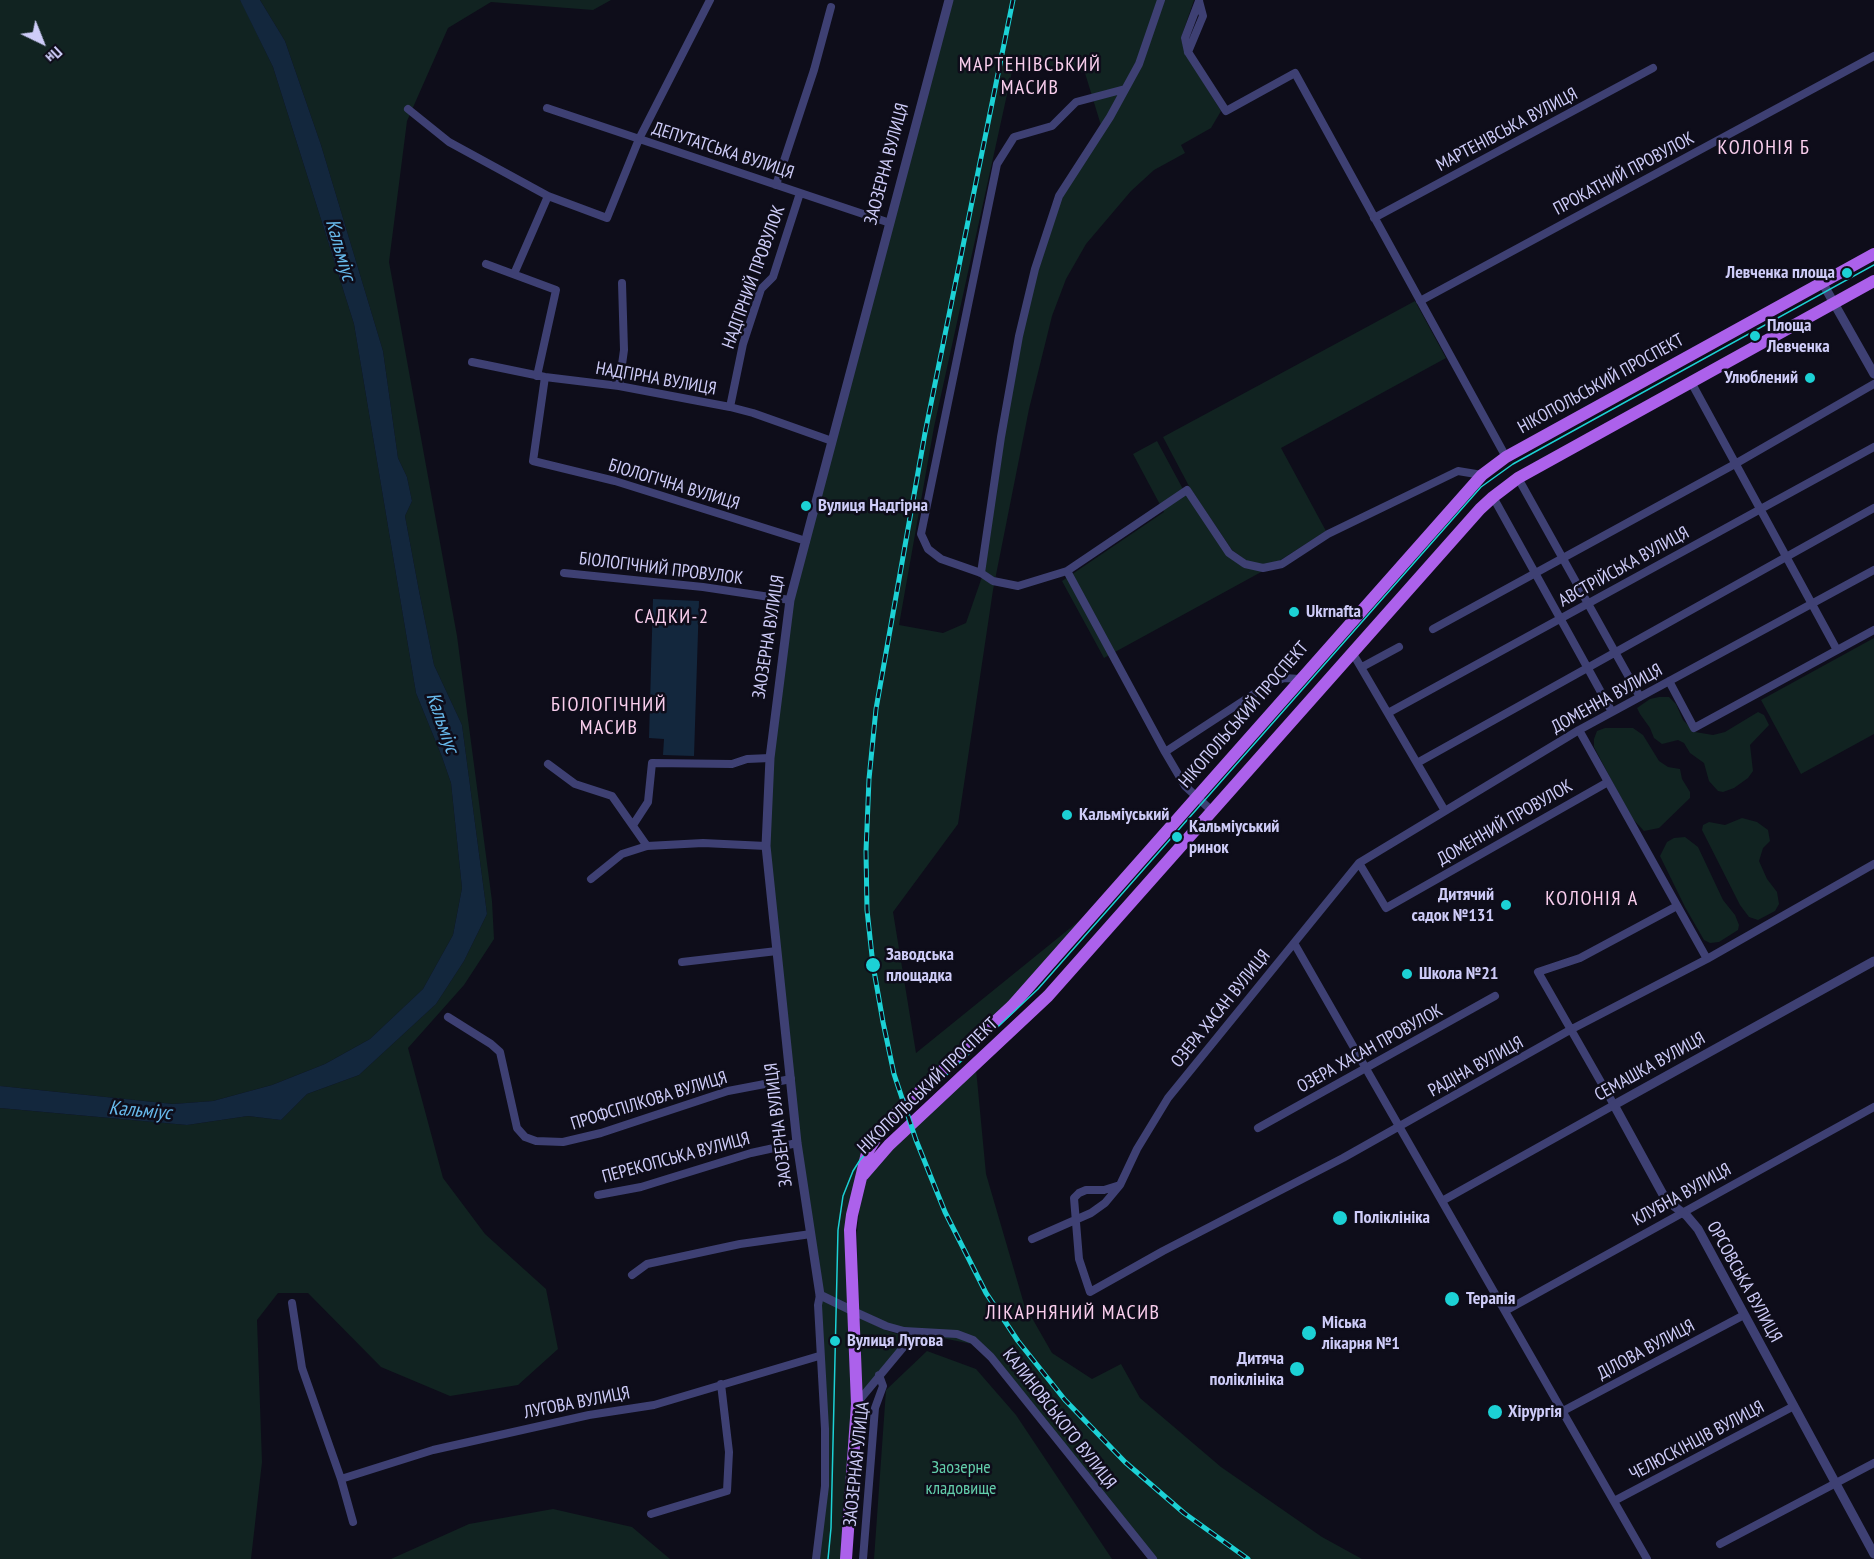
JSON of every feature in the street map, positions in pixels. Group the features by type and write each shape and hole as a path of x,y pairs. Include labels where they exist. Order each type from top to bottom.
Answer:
{"main road":[{"name":"НІКОПОЛЬСЬКИЙ ПРОСПЕКТ","path":"860,1179 867,1153 883,1126 1012,1006 1482,474 1506,457 1874,254"},
{"name":"НІКОПОЛЬСЬКИЙ ПРОСПЕКТ","path":"860,1179 889,1145 1048,996 1480,508 1518,478 1874,281"},
{"path":"1341,632 1352,652"},
{"path":"846,1559 857,1404 850,1230 854,1200 860,1179"}],"street":[{"path":"408,109 450,142 548,196 607,218 639,139 710,0"},
{"name":"ЗАОЗЕРНА ВУЛИЦЯ","path":"816,1559 825,1486 825,1429 819,1356 818,1305 820,1295 797,1143 766,846 770,758 790,600 949,0"},
{"path":"981,573 1000,437 1019,336 1035,268 1059,196 1110,117 1139,64 1162,0"},
{"path":"1198,1 1203,16 1188,52 1226,111 1295,73 1506,457"},
{"path":"776,185 814,70 831,7"},
{"name":"ПРОКАТНИЙ ПРОВУЛОК","path":"1420,301 1874,56"},
{"name":"МАРТЕНІВСЬКА ВУЛИЦЯ","path":"1374,218 1653,68"},
{"path":"1125,89 1076,102 1052,126 1014,137 997,164 921,534 928,549 941,558 981,573 993,581 1018,586 1067,571 1187,490 1229,553 1245,564 1263,568 1282,564 1328,534 1458,471 1482,474"},
{"name":"ДЕПУТАТСЬКА ВУЛИЦЯ","path":"547,108 890,223"},
{"name":"НАДГІРНИЙ ПРОВУЛОК","path":"730,407 743,344 761,289 774,276 800,193"},
{"path":"514,274 548,196"},
{"path":"486,264 556,290 541,376"},
{"path":"1822,282 1874,374"},
{"path":"619,386 624,350 622,283"},
{"name":"НАДГІРНА ВУЛИЦЯ","path":"472,362 541,376 619,386 730,407 832,441"},
{"name":"БІОЛОГІЧНА ВУЛИЦЯ","path":"541,376 533,461 615,481 806,541"},
{"path":"1691,382 1837,650"},
{"path":"1433,629 1735,464 1874,384"},
{"name":"АВСТРІЙСЬКА ВУЛИЦЯ","path":"1388,713 1874,447"},
{"path":"1518,478 1640,697"},
{"path":"1493,497 1612,712"},
{"path":"1417,763 1874,508"},
{"name":"ДОМЕННА ВУЛИЦЯ","path":"1359,863 1579,730 1874,570"},
{"path":"1067,571 1180,779 1212,811"},
{"name":"БІОЛОГІЧНИЙ ПРОВУЛОК","path":"564,573 703,587 790,600"},
{"path":"1669,681 1694,728 1874,630"},
{"path":"1362,668 1399,647"},
{"path":"1352,652 1445,811"},
{"path":"1165,752 1269,684 1284,678 1300,679"},
{"path":"1579,730 1707,959"},
{"path":"633,825 648,802 652,763 732,765 747,759 770,758"},
{"path":"548,764 575,784 612,796 647,846"},
{"name":"ДОМЕННИЙ ПРОВУЛОК","path":"1359,863 1386,908 1608,782"},
{"path":"591,879 622,854 647,846 703,843 766,846"},
{"name":"ОЗЕРА ХАСАН ВУЛИЦЯ","path":"1032,1239 1076,1220 1106,1203 1120,1185 1137,1149 1168,1098 1359,863"},
{"name":"РАДІНА ВУЛИЦЯ","path":"1076,1220 1079,1259 1090,1292 1163,1251 1278,1193 1400,1127 1570,1030 1707,959 1874,864"},
{"name":"ОРСОВСЬКА ВУЛИЦЯ","path":"1677,906 1581,958 1538,972 1666,1200 1698,1229 1874,1554"},
{"path":"1294,943 1647,1559"},
{"path":"682,962 777,951"},
{"name":"СЕМАШКА ВУЛИЦЯ","path":"1442,1201 1874,962"},
{"name":"ОЗЕРА ХАСАН ПРОВУЛОК","path":"1258,1128 1495,996"},
{"name":"ПРОФСПІЛКОВА ВУЛИЦЯ","path":"448,1017 500,1052 517,1128 525,1137 536,1141 563,1142 601,1133 728,1091 791,1079"},
{"name":"КЛУБНА ВУЛИЦЯ","path":"1505,1311 1874,1107"},
{"name":"ПЕРЕКОПСЬКА ВУЛИЦЯ","path":"598,1195 641,1187 751,1153 797,1143"},
{"path":"1076,1220 1073,1203 1079,1193 1086,1190 1104,1190 1120,1185"},
{"path":"632,1275 647,1264 740,1244 811,1234"},
{"path":"820,1295 853,1311"},
{"path":"292,1303 302,1368 341,1479 353,1522"},
{"name":"КАЛИНОВСЬКОГО ВУЛИЦЯ","path":"853,1311 903,1331 957,1334 973,1340 984,1349 1153,1559"},
{"name":"ДІЛОВА ВУЛИЦЯ","path":"1563,1412 1744,1315"},
{"path":"857,1404 916,1332"},
{"name":"ЛУГОВА ВУЛИЦЯ","path":"341,1479 433,1450 588,1415 654,1405 819,1356"},
{"name":"ЗАОЗЕРНАЯ УЛИЦА","path":"863,1559 875,1408 883,1386 879,1375"},
{"path":"651,1514 726,1491 729,1452 721,1384"},
{"name":"ЧЕЛЮСКІНЦІВ ВУЛИЦЯ","path":"1614,1502 1794,1406"},
{"path":"1720,1544 1874,1463"}],"green space":[{"path":"0,0 240,0 242,3 273,67 354,324 416,693 451,783 462,888 453,935 423,989 370,1039 325,1064 272,1085 213,1101 173,1104 0,1086"},
{"path":"260,0 611,0 593,10 491,2 448,28 407,121 389,262 457,636 492,901 494,939 464,985 408,1048 443,1178 485,1234 546,1289 558,1349 518,1385 450,1396 381,1367 308,1293 278,1293 257,1320 262,1462 251,1559 0,1559 0,1108 187,1125 248,1116 281,1120 307,1094 359,1075 436,1004 464,961 487,914 462,725 434,665 405,516 412,501 407,477 398,458 383,351 321,145 285,41"},
{"path":"949,0 1194,0 1181,38 1185,53 1221,111 1211,128 1181,145 1185,153 1154,170 1131,191 1086,244 1066,279 1052,316 1029,409 993,590 958,824 893,912 916,1053 1090,912 1009,1003 881,1123 853,1200 854,1383 845,1559 816,1559 825,1486 818,1305 797,1143 766,846 770,758 790,600","holes":["1015,58 1085,73 1103,132 1061,197 1037,269 1021,337 1003,437 983,574 966,623 943,633 899,625 934,427"]},
{"path":"1415,301 1446,358 1281,448 1326,531 1279,561 1263,565 1247,561 1232,550 1190,488 1163,437"},
{"path":"1157,441 1184,491 1227,555 1263,571 1104,658 1062,581 1164,512 1133,454"},
{"path":"1874,638 1874,734 1801,774 1761,700"},
{"path":"1669,697 1676,704 1683,720 1695,732 1713,735 1725,732 1758,712 1764,715 1769,725 1750,745 1753,771 1748,778 1734,788 1723,792 1718,791 1709,781 1704,763 1690,753 1684,743 1678,740 1662,744 1654,738 1637,708 1650,699"},
{"path":"1605,728 1633,728 1643,735 1659,761 1668,767 1680,769 1682,779 1690,792 1690,798 1659,828 1644,831 1631,817 1594,747 1597,731"},
{"path":"1742,818 1757,822 1768,830 1770,841 1763,848 1759,861 1767,879 1777,892 1779,904 1775,911 1758,920 1749,917 1740,905 1702,830 1703,825 1709,822 1725,825"},
{"path":"1685,837 1698,847 1723,900 1735,915 1739,925 1738,930 1719,942 1710,943 1704,940 1660,856 1667,842 1674,838"},
{"path":"976,1069 986,1174 1024,1304 1052,1353 1092,1379 1121,1364 1140,1398 1221,1467 1322,1537 1362,1559 1149,1559 991,1356 972,1344 922,1334 887,1323 858,1309 857,1233 860,1201 866,1177 880,1160"},
{"path":"859,1317 885,1330 914,1339 868,1392 860,1407"},
{"name":"Заозерне кладовище","path":"927,1351 976,1369 1016,1415 1112,1559 874,1559 886,1390"},
{"path":"553,1509 632,1527 670,1559 391,1559 469,1524"}],"water":[{"name":"Кальміус","path":"240,0 260,0 285,41 321,145 383,351 398,458 407,477 412,501 405,516 434,665 462,725 487,914 464,961 436,1004 359,1075 307,1094 281,1120 248,1116 187,1125 0,1108 0,1086 173,1104 213,1101 272,1085 325,1064 370,1039 423,989 453,935 462,888 451,783 416,693 354,324 273,67"},
{"path":"653,599 699,601 694,756 663,755 664,739 649,738"}],"tram line":[{"path":"828,1559 831,1528 838,1230 843,1196 860,1160 885,1133 1038,989 1481,487 1513,464 1874,265"}],"railway":[{"path":"1013,0 925,433 876,709 869,779 866,851 867,910 873,965 894,1074 916,1140 945,1212 986,1293 1018,1341 1065,1400 1125,1462 1184,1513 1248,1559"}],"place":[{"name":"Левченка площа","path":"1847,273"},
{"name":"Площа Левченка","path":"1755,336"},
{"name":"Улюблений","path":"1810,378"},
{"name":"Вулиця Надгірна","path":"806,506"},
{"name":"Ukrnafta","path":"1294,612"},
{"name":"Кальміуський","path":"1067,815"},
{"name":"Кальміуський ринок","path":"1177,837"},
{"name":"Дитячий садок №131","path":"1506,905"},
{"name":"Заводська площадка","path":"873,965"},
{"name":"Школа №21","path":"1407,974"},
{"name":"Поліклініка","path":"1340,1218"},
{"name":"Терапія","path":"1452,1299"},
{"name":"Міська лікарня №1","path":"1309,1333"},
{"name":"Вулиця Лугова","path":"835,1341"},
{"name":"Дитяча поліклініка","path":"1297,1369"},
{"name":"Хірургія","path":"1495,1412"}],"district":[{"name":"МАРТЕНІВСЬКИЙ МАСИВ","path":"1030,76"},
{"name":"КОЛОНІЯ Б","path":"1764,148"},
{"name":"САДКИ-2","path":"672,617"},
{"name":"БІОЛОГІЧНИЙ МАСИВ","path":"609,716"},
{"name":"КОЛОНІЯ А","path":"1592,899"},
{"name":"ЛІКАРНЯНИЙ МАСИВ","path":"1073,1313"}]}
